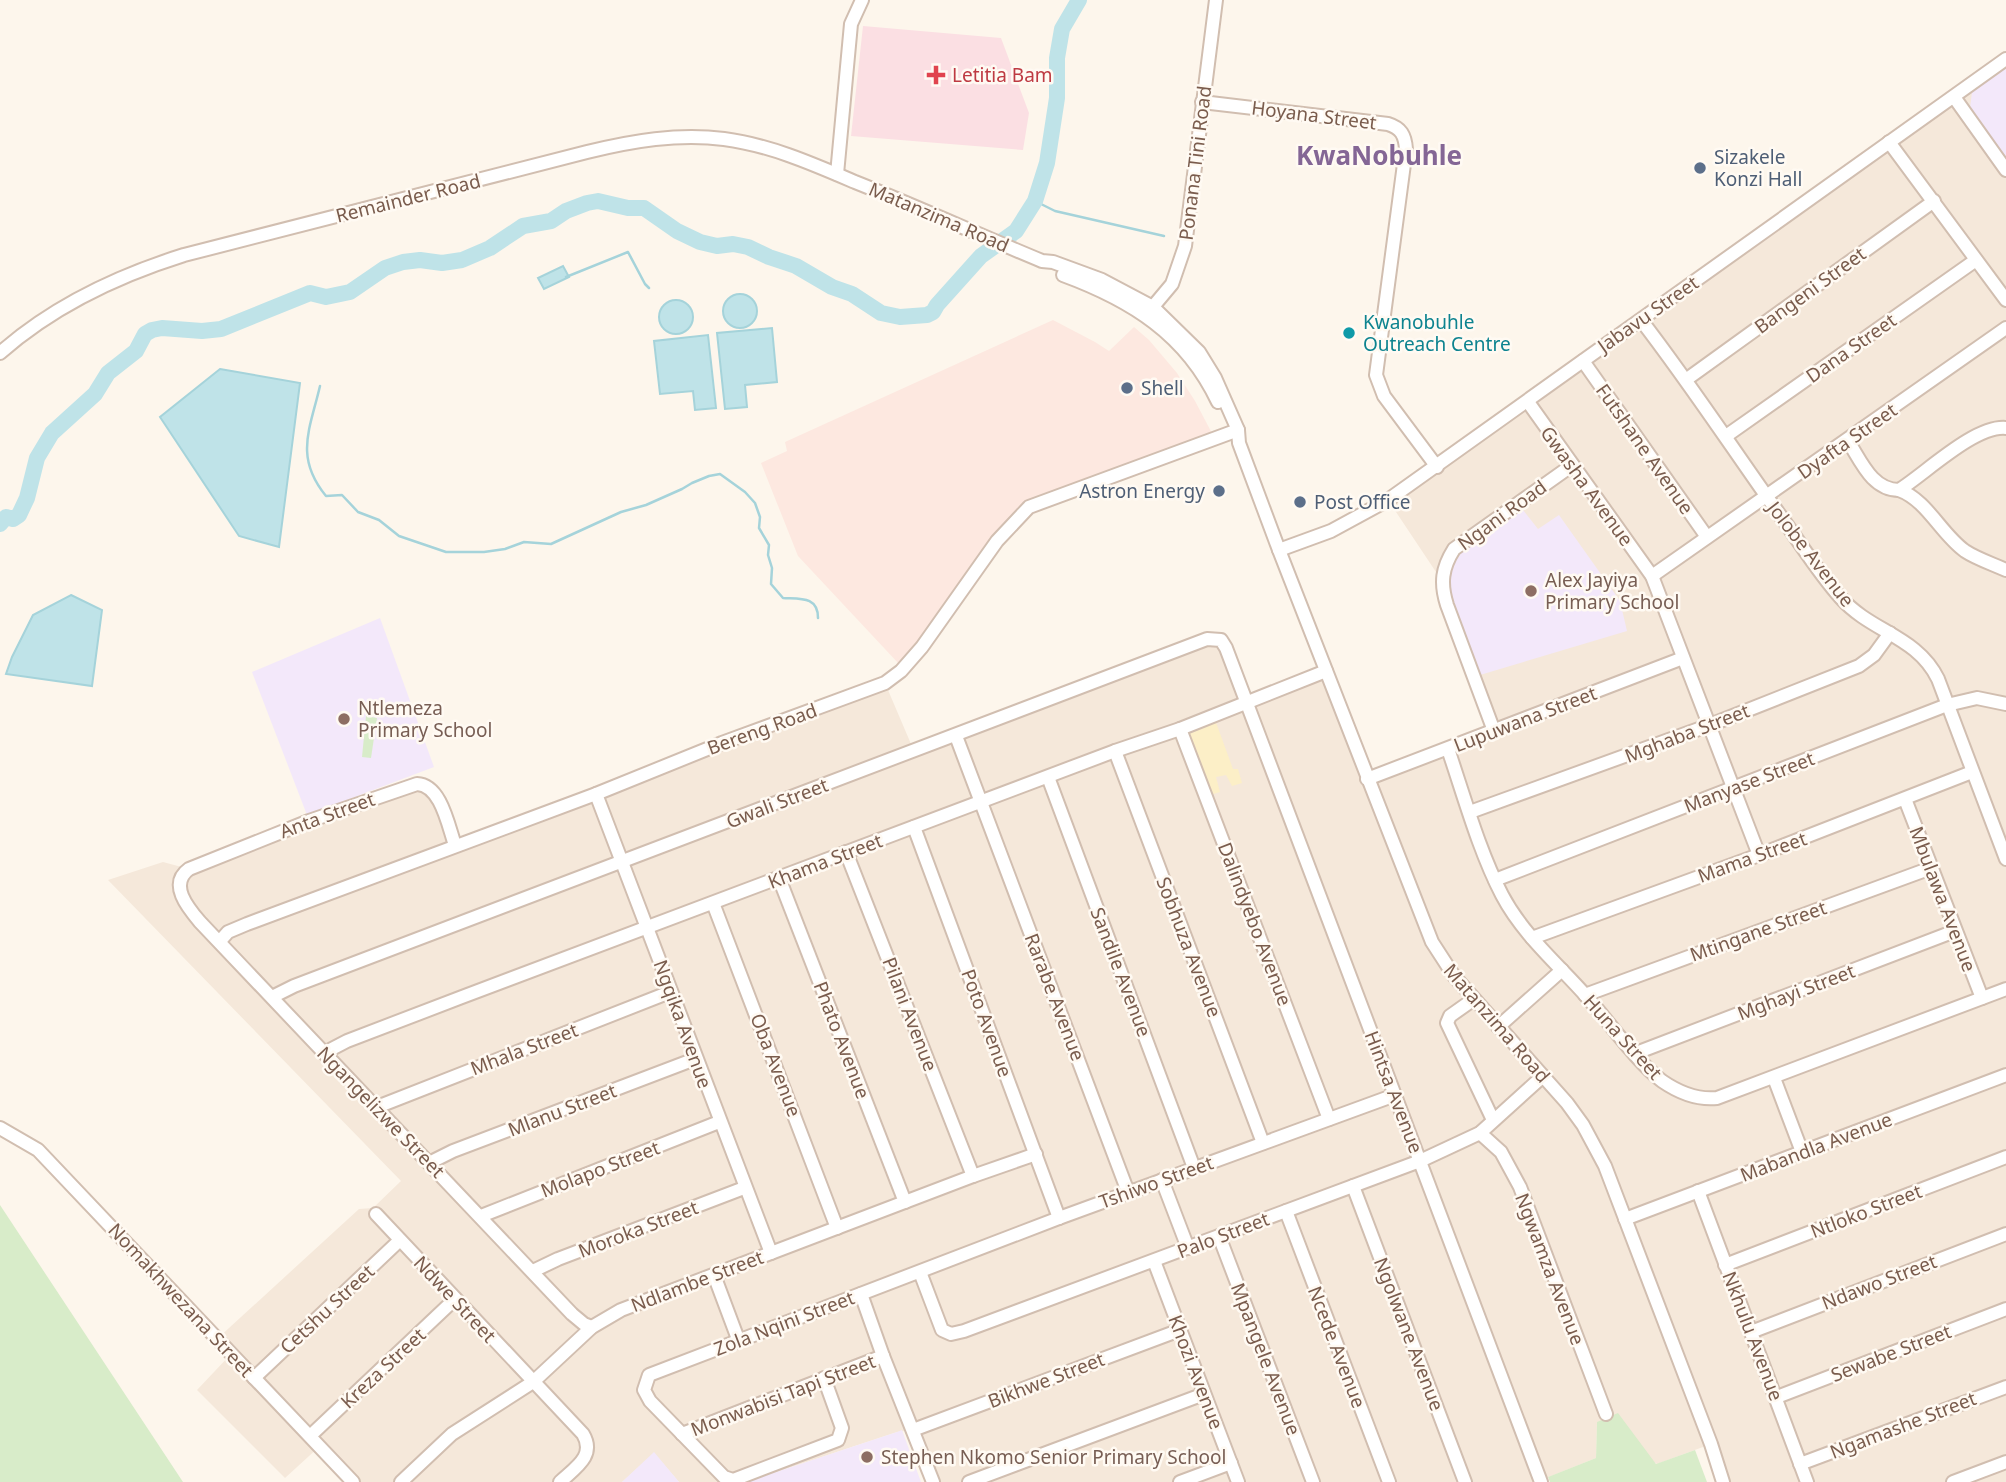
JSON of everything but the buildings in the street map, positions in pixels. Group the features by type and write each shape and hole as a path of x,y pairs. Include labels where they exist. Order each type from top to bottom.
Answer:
{"street":[{"path":"837,174 851,24 862,0"},
{"name":"Ponana Tini Road","path":"1150,311 1172,284 1185,246 1216,0"},
{"name":"Jabavu Street","path":"1279,550 1313,539 1363,515 1437,467 2006,60"},
{"path":"1954,97 2006,170"},
{"name":"Hoyana Street","path":"1202,102 1388,124 1402,132 1406,139 1406,149 1376,375 1384,396 1437,467"},
{"name":"Remainder Road","path":"0,353 66,305 142,268 609,147 677,138 722,139 772,150 837,174"},
{"path":"1889,142 2006,300"},
{"name":"Matanzima Road","path":"837,174 1042,261 1053,262 1102,280 1186,338 1203,359 1236,434 1432,942 1443,962 1474,999 1567,1103 1594,1146 1611,1178 1712,1444 1723,1482"},
{"name":"Bangeni Street","path":"1686,379 1934,201"},
{"name":"Dana Street","path":"1726,436 1976,260"},
{"name":"Jolobe Avenue","path":"1641,320 1686,379 1840,597 1857,613 1919,652 1929,662 1938,679 2006,859"},
{"name":"Dyafta Street","path":"1652,576 2006,328"},
{"name":"Futshane Avenue","path":"1583,361 1707,537"},
{"name":"Gwasha Avenue","path":"1528,402 1571,466 1652,576 1759,855"},
{"path":"1899,490 1970,439 1988,429 2006,428"},
{"name":"Bereng Road","path":"220,941 228,932 247,924 884,683 901,671 917,654 997,541 1029,507 1236,434"},
{"path":"1847,441 1874,480 1888,490 1899,490 1913,497 1941,530 1966,551 2006,570"},
{"name":"Ngani Road","path":"1494,731 1443,593 1443,569 1454,549 1571,466"},
{"name":"Mghaba Street","path":"1470,813 1710,725 1859,666 1874,655 1890,633"},
{"name":"Gwali Street","path":"272,997 294,986 1212,639 1223,642 1247,702"},
{"name":"Lupuwana Street","path":"1367,779 1684,658"},
{"name":"Khama Street","path":"324,1053 347,1041 1115,751 1180,729 1326,671"},
{"name":"Manyase Street","path":"1494,880 1947,705 1977,698 2006,704"},
{"name":"Hintsa Avenue","path":"1247,702 1541,1482"},
{"name":"Dalindyebo Avenue","path":"1180,729 1329,1119"},
{"name":"Rarabe Avenue","path":"956,736 1128,1192"},
{"name":"Huna Street","path":"1448,749 1494,880 1510,909 1532,938 1647,1068 1665,1083 1697,1097 1717,1098 2006,989"},
{"name":"Sobhuza Avenue","path":"1115,751 1263,1143"},
{"name":"Mama Street","path":"1532,938 1759,855 1972,772"},
{"name":"Sandile Avenue","path":"1048,777 1194,1168"},
{"name":"Anta Street","path":"180,889 181,878 189,869 309,821 416,783 428,786 435,793 455,845"},
{"name":"Ngqika Avenue","path":"596,794 771,1253"},
{"name":"Mbulawa Avenue","path":"1905,799 1982,998"},
{"name":"Poto Avenue","path":"914,827 1059,1218"},
{"name":"Pilani Avenue","path":"846,852 973,1176"},
{"name":"Mtingane Street","path":"1585,995 1931,868"},
{"name":"Phato Avenue","path":"779,878 905,1202"},
{"name":"Ngangelizwe Street","path":"180,889 191,911 324,1053 572,1314 592,1327"},
{"name":"Oba Avenue","path":"713,903 838,1228"},
{"name":"Mghayi Street","path":"1636,1053 1955,932"},
{"path":"1498,1027 1562,970"},
{"name":"Mhala Street","path":"377,1107 670,992"},
{"path":"1474,999 1450,1016 1447,1023 1493,1120"},
{"name":"Mlanu Street","path":"429,1163 695,1059"},
{"name":"Mabandla Avenue","path":"1625,1219 2006,1075"},
{"name":"Palo Street","path":"920,1272 942,1329 951,1334 977,1326 1420,1161 1480,1133 1543,1076"},
{"path":"1774,1078 1802,1152"},
{"name":"Tshiwo Street","path":"920,1272 1128,1192 1395,1095"},
{"name":"Molapo Street","path":"481,1216 719,1122"},
{"name":"Nomakhwezana Street","path":"0,1128 38,1150 353,1482"},
{"name":"Ngwamza Avenue","path":"1480,1133 1501,1152 1516,1179 1606,1414"},
{"name":"Ndlambe Street","path":"401,1482 452,1434 533,1382 592,1327 621,1310 1036,1154"},
{"name":"Ntloko Street","path":"1725,1265 2006,1157"},
{"path":"1162,1180 1188,1248"},
{"name":"Ngolwane Avenue","path":"1353,1186 1465,1482"},
{"name":"Moroka Street","path":"533,1271 744,1188"},
{"name":"Nkhulu Avenue","path":"1698,1191 1807,1482"},
{"name":"Ncede Avenue","path":"1286,1211 1389,1482"},
{"name":"Ndwe Street","path":"376,1214 583,1434 588,1442 586,1457 560,1482"},
{"name":"Ndawo Street","path":"1751,1332 2006,1234"},
{"name":"Mpangele Avenue","path":"1219,1236 1313,1482"},
{"name":"Cetshu Street","path":"254,1378 400,1240"},
{"name":"Khozi Avenue","path":"1154,1261 1238,1482"},
{"name":"Zola Nqini Street","path":"682,1434 647,1396 644,1384 649,1375 920,1272"},
{"path":"714,1275 738,1339"},
{"path":"861,1294 933,1482"},
{"name":"Kreza Street","path":"310,1436 455,1299"},
{"name":"Sewabe Street","path":"1776,1397 2006,1309"},
{"name":"Bikhwe Street","path":"913,1430 1180,1330"},
{"name":"Monwabisi Tapi Street","path":"682,1434 883,1356"},
{"path":"682,1434 724,1477 733,1480 835,1443 841,1437 842,1428 824,1378"},
{"name":"Ngamashe Street","path":"1800,1464 2006,1387"},
{"path":"969,1482 1204,1394"},
{"path":"1953,1482 2006,1462"},
{"path":"1180,1482 1231,1463"}],"shaded area":[{"name":"Letitia Bam","path":"863,26 1001,38 1029,113 1023,150 851,136"},
{"path":"2006,59 2006,1482 1723,1482 1711,1444 1657,1464 1597,1422 1596,1458 1541,1482 933,1482 912,1430 897,1432 746,1482 679,1482 654,1453 622,1482 353,1482 320,1446 285,1478 197,1390 231,1354 217,1339 359,1209 373,1208 401,1181 108,880 163,862 189,869 428,786 455,845 885,683 914,751 1217,639 1247,702 1326,671 1367,779 1493,731 1442,581 1388,500"},
{"path":"2006,68 2006,157 1970,108 1972,92"},
{"path":"1053,320 1109,351 1134,327 1177,373 1214,437 1035,501 926,635 899,664 798,556 761,463 787,451 785,442"},
{"name":"Alex Jayiya Primary School","path":"1523,510 1538,529 1559,515 1620,601 1627,631 1480,675 1456,616 1447,585 1455,561 1467,546"},
{"name":"Ntlemeza Primary School","path":"380,618 434,767 307,815 252,672"},
{"name":"Stephen Nkomo Senior Primary School","path":"902,1430 921,1482 746,1482 897,1432"},
{"path":"654,1452 679,1482 622,1482"}],"green space":[{"path":"366,716 377,718 371,758 362,757"},
{"path":"0,1205 183,1482 0,1482"},
{"path":"1618,1413 1656,1464 1695,1450 1707,1482 1550,1482 1548,1477 1596,1458 1597,1422"}],"sand":[{"path":"1214,717 1233,769 1238,769 1242,783 1232,786 1226,775 1216,777 1220,792 1210,795 1188,732"}],"water":[{"path":"563,266 569,277 544,289 538,278"},
{"path":"740,294 752,299 757,311 752,323 740,328 728,323 723,311 728,299"},
{"path":"676,300 688,305 693,317 688,329 676,334 664,329 659,317 664,305"},
{"path":"772,328 777,382 745,385 747,407 725,409 717,333"},
{"path":"708,335 716,408 695,410 693,391 660,394 654,341"},
{"path":"220,369 300,383 279,547 239,536 160,417"},
{"path":"71,595 102,610 92,686 6,674 33,615"}],"waterway":[{"path":"0,524 6,517 13,519 19,515 27,498 37,458 52,433 95,394 108,373 136,351 145,334 152,330 221,329 310,293 326,297 350,292 385,268 403,262 420,260 442,263 462,260 490,248 523,226 551,221 566,211 587,203 598,201 628,208 644,208 677,231 700,242 717,246 733,244 748,247 796,266 832,287 852,294 881,313 900,317 927,315 933,312 981,256 1016,231 1035,201 1047,163 1057,98 1057,58 1062,29 1079,0"},
{"path":"1035,201 1055,211 1164,236"},
{"path":"566,277 628,252 649,288"},
{"path":"320,386 307,443 307,455 316,482 326,496 342,495 358,512 379,520 399,536 446,552 484,552 505,549 524,542 551,544 621,512 646,505 692,483 720,474 755,503 760,517 759,528 769,545 771,584 783,598 811,602 818,618"}],"place":[{"name":"Letitia Bam","path":"936,75"},
{"name":"Sizakele Konzi Hall","path":"1700,168"},
{"name":"Kwanobuhle Outreach Centre","path":"1349,333"},
{"name":"Shell","path":"1127,388"},
{"name":"Astron Energy","path":"1219,491"},
{"name":"Post Office","path":"1300,502"},
{"name":"Alex Jayiya Primary School","path":"1531,591"},
{"name":"Ntlemeza Primary School","path":"344,719"},
{"name":"Stephen Nkomo Senior Primary School","path":"867,1457"}],"district":[{"name":"KwaNobuhle","path":"1379,155"}]}
